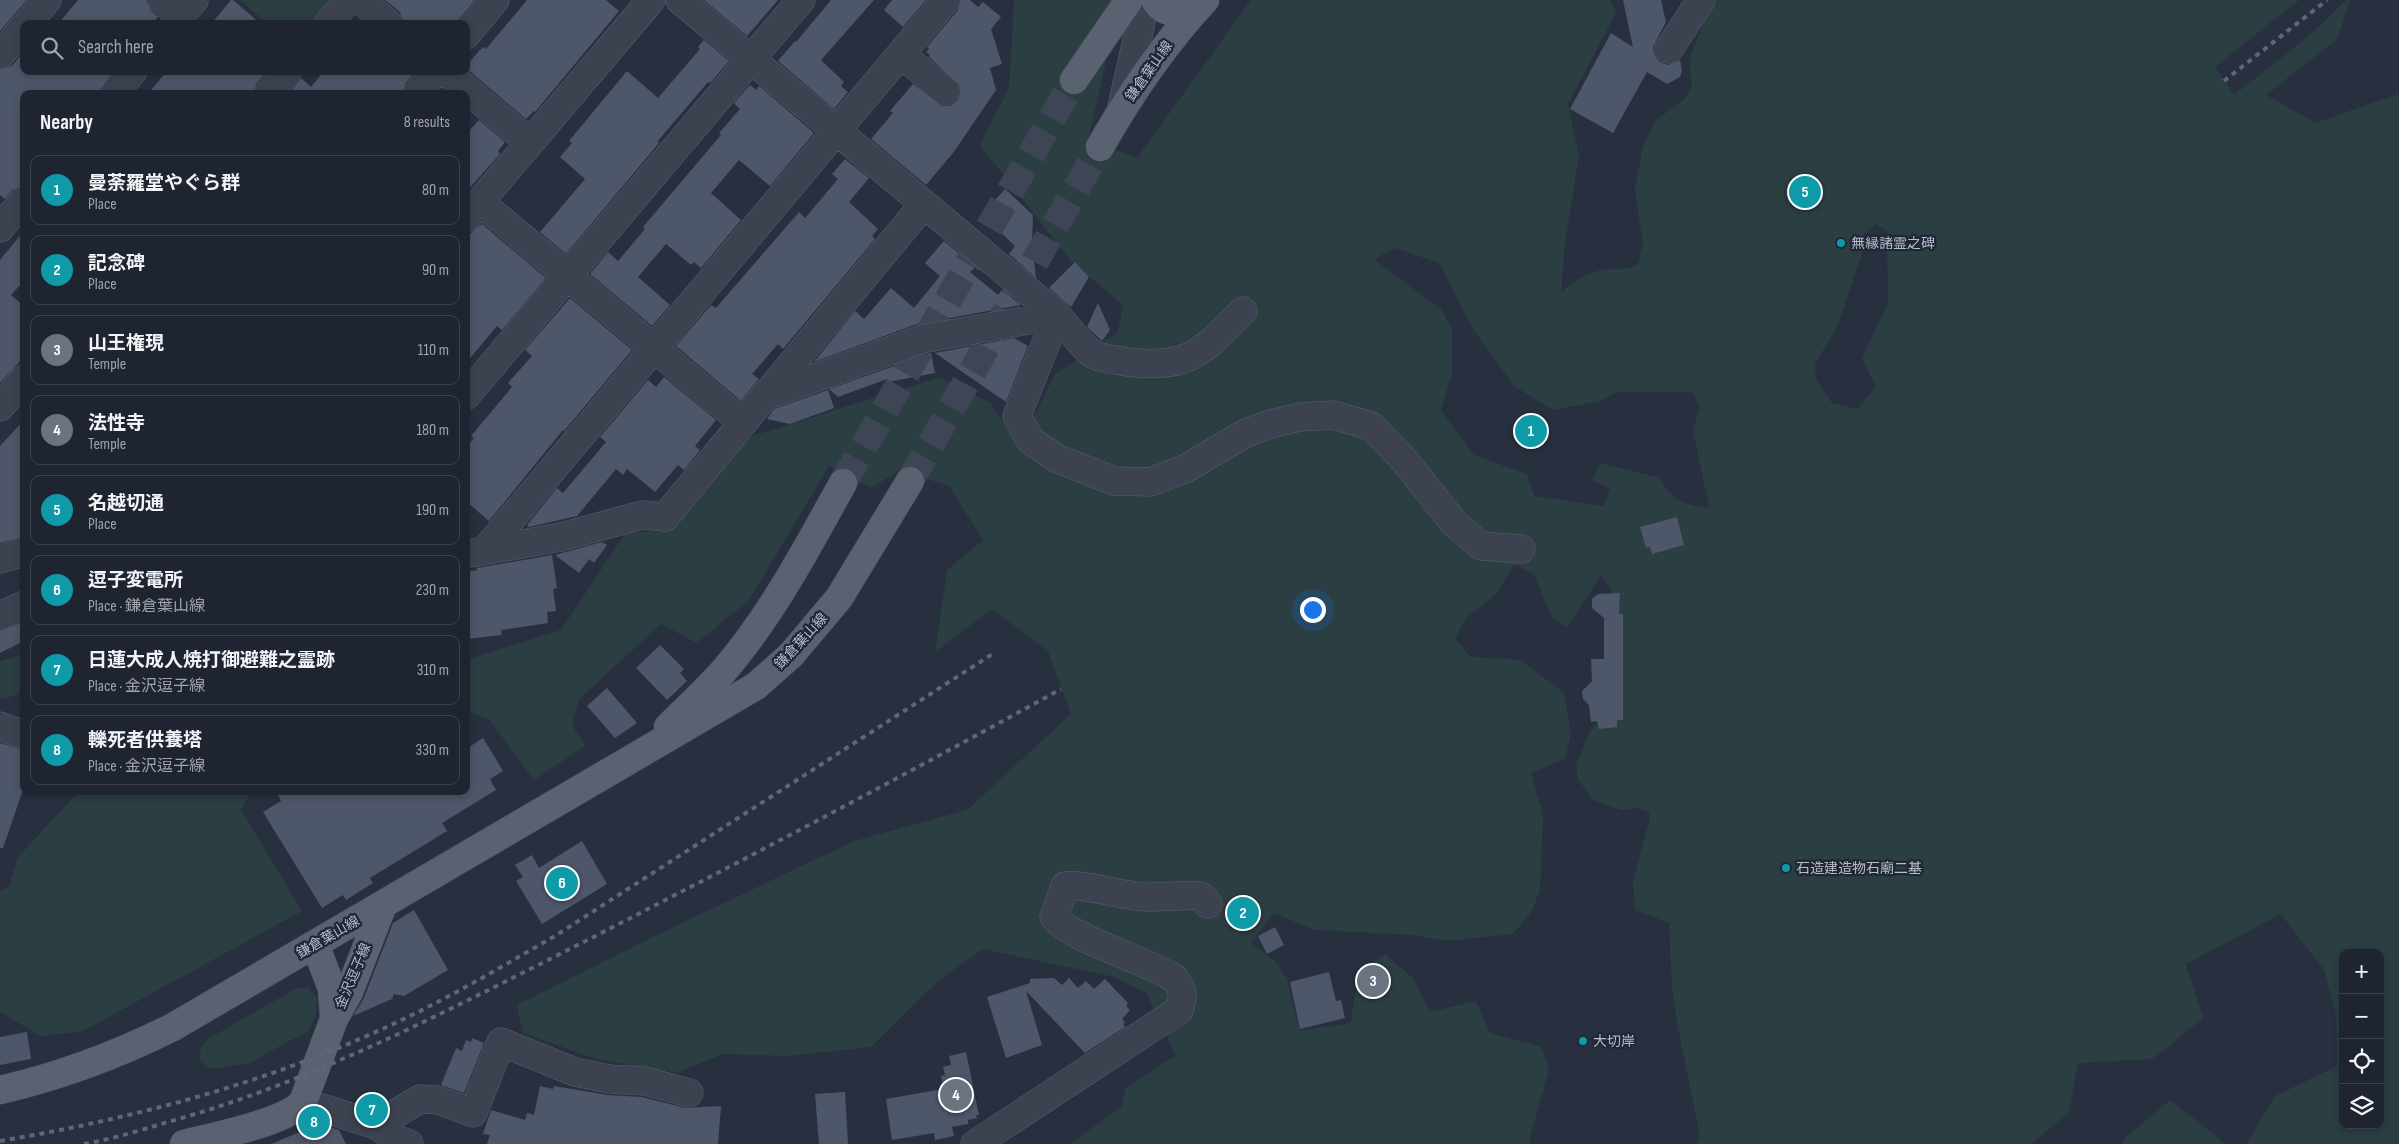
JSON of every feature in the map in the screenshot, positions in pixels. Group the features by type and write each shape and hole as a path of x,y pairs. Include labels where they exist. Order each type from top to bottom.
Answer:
{"main road":[{"path":"1074,80 1129,0"},
{"path":"1155,0 1159,6 1170,12 1187,10 1204,0"},
{"name":"鎌倉葉山線","path":"1100,147 1120,111 1178,29 1204,0"},
{"name":"鎌倉葉山線","path":"0,1090 71,1071 139,1045 203,1011 756,686 791,655 840,598 910,481"},
{"name":"鎌倉葉山線","path":"643,753 727,667 761,621 804,554 843,483"},
{"name":"金沢逗子線","path":"303,1102 334,1018 349,992 383,905"},
{"name":"金沢逗子線","path":"315,944 332,989 334,1018"},
{"path":"184,1144 282,1117 298,1108 303,1102"}],"street":[{"path":"30,20 47,0"},
{"path":"331,20 348,0"},
{"path":"361,0 384,20"},
{"path":"470,30 495,0"},
{"path":"651,0 473,210 568,276 742,422"},
{"path":"680,0 1057,315 1092,353 1115,360 1170,364 1194,356 1213,342 1243,311"},
{"path":"470,391 802,0"},
{"path":"476,552 654,348 946,0"},
{"path":"1120,111 1146,0"},
{"path":"1669,49 1700,0"},
{"path":"0,55 20,32"},
{"path":"901,54 945,91"},
{"path":"117,90 130,75"},
{"path":"271,90 284,75"},
{"path":"420,90 433,75"},
{"path":"450,75 467,90"},
{"path":"470,92 529,142"},
{"path":"476,552 561,537 642,515 665,517 924,204"},
{"path":"7,225 20,206"},
{"path":"764,396 873,355 922,339 1057,315"},
{"path":"1057,315 1017,416 1030,440 1056,458 1114,481 1150,482 1185,469 1244,434 1267,424 1333,415 1371,426 1404,461 1454,523 1482,546 1521,549"},
{"path":"0,407 20,384"},
{"path":"0,559 20,553"},
{"path":"0,616 20,607"},
{"path":"0,726 20,734"},
{"path":"975,1144 1179,1010 1182,989 1174,978 1077,933 1057,921 1054,917 1055,909 1065,886 1078,886 1145,897 1182,897 1189,894 1200,896 1208,904"},
{"path":"376,1125 420,1099 438,1100 473,1113 501,1042 575,1072 609,1080 645,1081 689,1093"},
{"path":"303,1102 376,1125 398,1140 409,1144"}],"green space":[{"path":"240,0 339,0 322,20 263,20"},
{"path":"1014,0 1120,0 1088,140 1137,158 1251,0 1610,0 1616,13 1568,104 1579,156 1565,243 1561,292 1588,274 1607,269 1627,268 1638,264 1643,245 1635,188 1643,147 1656,120 1685,99 1692,85 1689,61 1712,0 2299,0 2215,67 2234,95 2309,36 2346,0 2350,0 2337,39 2266,95 2315,123 2399,94 2399,1144 2246,1144 2275,1096 2337,1066 2336,1014 2324,970 2281,914 2186,964 2203,1018 2153,1059 2078,1063 2069,1112 2031,1144 1697,1144 1700,1136 1677,1023 1672,986 1669,923 1635,910 1633,881 1650,818 1648,811 1637,808 1622,810 1593,800 1578,779 1576,764 1591,730 1608,712 1615,624 1612,592 1601,575 1567,628 1552,617 1533,573 1514,565 1496,594 1466,618 1455,639 1471,657 1520,660 1564,693 1571,734 1565,759 1531,773 1543,816 1540,890 1531,913 1513,934 1447,941 1412,935 1315,930 1274,913 1251,943 1275,961 1286,977 1300,1031 1351,1023 1359,984 1368,968 1385,954 1413,978 1430,1012 1476,1001 1490,1033 1541,1047 1549,1070 1530,1137 1530,1144 1070,1144 1121,1107 1126,1088 1176,1055 1146,993 1115,977 983,949 938,981 871,1047 790,1056 723,1054 677,1073 596,1059 523,1033 517,1005 661,933 854,841 967,810 1071,714 1048,651 992,609 935,652 947,570 983,540 949,486 900,470 871,488 829,466 749,600 697,643 661,624 579,699 572,725 585,746 534,780 489,719 470,712 470,659 561,630 626,532 669,531 749,437 940,377 991,403 1019,448 1054,375 1118,332 1123,305 1071,261 980,145 1009,88","holes":["1876,224 1887,231 1888,303 1862,358 1876,387 1857,409 1832,403 1816,380 1815,364 1838,325 1864,247 1864,234","1395,248 1439,263 1475,332 1514,386 1553,410 1601,401 1617,392 1693,392 1700,407 1693,430 1709,507 1692,506 1679,500 1673,496 1658,477 1600,463 1592,481 1610,488 1604,506 1534,496 1527,474 1474,455 1441,410 1452,373 1452,330 1442,310 1374,259"]},
{"path":"20,655 20,694 0,699 0,661"},
{"path":"75,795 250,795 241,810 302,911 83,1031 41,1036 0,1012 0,891 9,887 18,857"},
{"path":"297,988 308,988 317,998 316,1015 308,1031 249,1063 211,1069 199,1060 201,1048 208,1039"},
{"path":"2170,1100 2226,1144 2123,1144 2125,1138"}],"building":[{"path":"0,0 27,0 0,31"},
{"path":"78,0 146,0 151,11 158,17 155,20 61,20"},
{"path":"233,0 256,20 214,20"},
{"path":"385,0 475,0 458,20 403,20 400,12"},
{"path":"527,0 606,0 619,11 535,112 526,119 470,71 470,61 484,47 486,49"},
{"path":"704,0 778,0 747,36"},
{"path":"831,0 874,0 821,60 844,82 841,86 848,92 834,109 778,61"},
{"path":"892,0 926,0 903,27 884,10"},
{"path":"961,0 970,0 978,7 983,2 1001,17 991,29 1002,64 990,68 996,90 953,153 926,185 871,139 893,113 890,111 913,84 942,106 950,106 957,101 960,93 959,85 926,52 929,49 927,47 958,10"},
{"path":"1623,0 1661,0 1666,22 1653,48 1655,56 1660,62 1668,65 1680,60 1682,71 1680,77 1667,84 1647,72 1613,133 1570,109 1611,33 1633,47"},
{"path":"704,40 729,61 710,83 708,82 657,142 659,143 566,254 540,232 585,179 560,157 572,143 569,141 627,71 658,98 700,49 698,47"},
{"path":"20,56 20,75 110,75 100,90 20,90 20,187 12,190 5,199 0,195 0,70 12,66"},
{"path":"164,75 264,75 256,84 254,90 151,90"},
{"path":"321,75 413,75 405,84 403,90 292,90 301,78 311,87"},
{"path":"750,85 756,90 759,86 814,133 770,186 739,160 711,193 741,220 701,268 694,262 691,265 666,244 638,277 670,305 652,326 590,274 608,252 618,261 645,229 643,227 721,135 719,133 740,109 734,103"},
{"path":"479,120 505,142 498,151 500,154 470,188 470,130"},
{"path":"845,159 869,178 849,202 878,229 872,236 875,239 783,349 778,344 752,374 759,379 741,401 676,346 711,305 716,308 799,212 805,218 838,179 832,174"},
{"path":"1005,189 1033,215 1032,243 1036,278 1009,254 1015,246 982,215"},
{"path":"482,224 546,278 502,330 497,326 470,358 470,234"},
{"path":"20,236 20,285 11,295 20,303 20,361 0,383 0,260"},
{"path":"944,241 975,267 970,272 998,295 1002,290 1021,305 917,324 814,362 855,311 864,319 891,288 914,308 940,276 925,263"},
{"path":"1075,262 1089,277 1071,307 1049,288"},
{"path":"570,298 632,350 563,430 489,521 470,504 470,442 474,438 471,436 512,387 508,383 532,356 525,350"},
{"path":"1098,303 1110,330 1102,341 1087,327"},
{"path":"1014,338 1028,346 1006,402 935,353"},
{"path":"931,353 935,373 888,382 887,379 838,397 829,389"},
{"path":"664,377 716,420 695,446 700,450 684,470 678,465 655,492 627,469 623,475 616,469 577,516 529,527 527,525 557,488 563,493 606,442 600,437 648,380 656,387"},
{"path":"828,390 834,408 790,424 767,419 774,409"},
{"path":"20,424 20,538 0,543 0,446"},
{"path":"1677,517 1684,545 1652,554 1650,547 1646,548 1640,527"},
{"path":"602,542 607,545 594,563 589,559 579,573 555,555"},
{"path":"552,555 557,588 553,589 556,611 547,612 548,623 501,630 502,635 470,639 470,571 477,570 477,568"},
{"path":"1620,593 1619,614 1623,614 1623,720 1617,720 1617,727 1599,729 1597,721 1591,722 1589,705 1583,699 1582,691 1592,681 1591,659 1604,659 1604,618 1592,608 1592,599 1598,594"},
{"path":"20,624 20,643 0,653 0,631"},
{"path":"660,645 684,669 680,673 687,681 667,700 636,668"},
{"path":"607,688 637,723 615,738 587,706"},
{"path":"483,738 503,771 490,779 496,790 442,823 447,831 370,878 373,883 346,900 343,895 322,908 263,812 281,801 278,795 470,795 470,746"},
{"path":"0,743 20,749 21,795 3,848 0,848"},
{"path":"582,841 607,884 542,924 516,881 523,877 515,865 532,855 539,868"},
{"path":"414,910 448,970 404,996 394,994 392,999 353,1016 364,998 393,923"},
{"path":"1275,927 1284,945 1267,954 1258,936"},
{"path":"1329,972 1336,1001 1341,1000 1345,1018 1300,1029 1290,982"},
{"path":"1054,978 1062,985 1069,978 1078,988 1086,981 1094,989 1105,979 1128,1003 1126,1006 1130,1010 1122,1019 1125,1022 1123,1024 1125,1027 1085,1053 1026,991 1042,1045 1006,1058 987,997 1030,983 1030,979"},
{"path":"27,1032 31,1059 0,1065 0,1037"},
{"path":"472,1038 484,1043 464,1093 441,1085 456,1048 462,1051 466,1040 471,1042"},
{"path":"966,1052 979,1115 976,1115 977,1118 968,1120 968,1124 952,1127 954,1136 935,1140 934,1133 892,1140 886,1099 943,1089 941,1076 945,1075 943,1067 951,1065 949,1056"},
{"path":"540,1086 553,1089 554,1086 608,1095 642,1097 685,1108 721,1106 718,1144 487,1144 490,1135 483,1134 491,1110 525,1120 527,1113 534,1115"},
{"path":"845,1092 848,1144 819,1144 815,1094"},
{"path":"319,1124 339,1130 346,1144 271,1144"}],"tunnel":[{"path":"843,483 1074,80"},
{"path":"910,481 1100,147"}],"railway":[{"path":"2224,81 2327,0"},
{"path":"0,1141 106,1120 211,1093 262,1077 312,1058 363,1038 412,1015 466,987 555,936 994,653"},
{"path":"84,1144 168,1122 271,1088 417,1025 750,856 1061,689"}],"place":[{"name":"名越切通","path":"1805,192"},
{"name":"無縁諸霊之碑","path":"1841,243"},
{"name":"曼荼羅堂やぐら群","path":"1531,431"},
{"name":"石造建造物石廟二基","path":"1786,868"},
{"name":"逗子変電所","path":"562,883"},
{"name":"記念碑","path":"1243,913"},
{"name":"山王権現","path":"1373,981"},
{"name":"大切岸","path":"1583,1041"},
{"name":"法性寺","path":"956,1095"},
{"name":"日蓮大成人焼打御避難之霊跡","path":"372,1110"},
{"name":"轢死者供養塔","path":"314,1122"}]}
